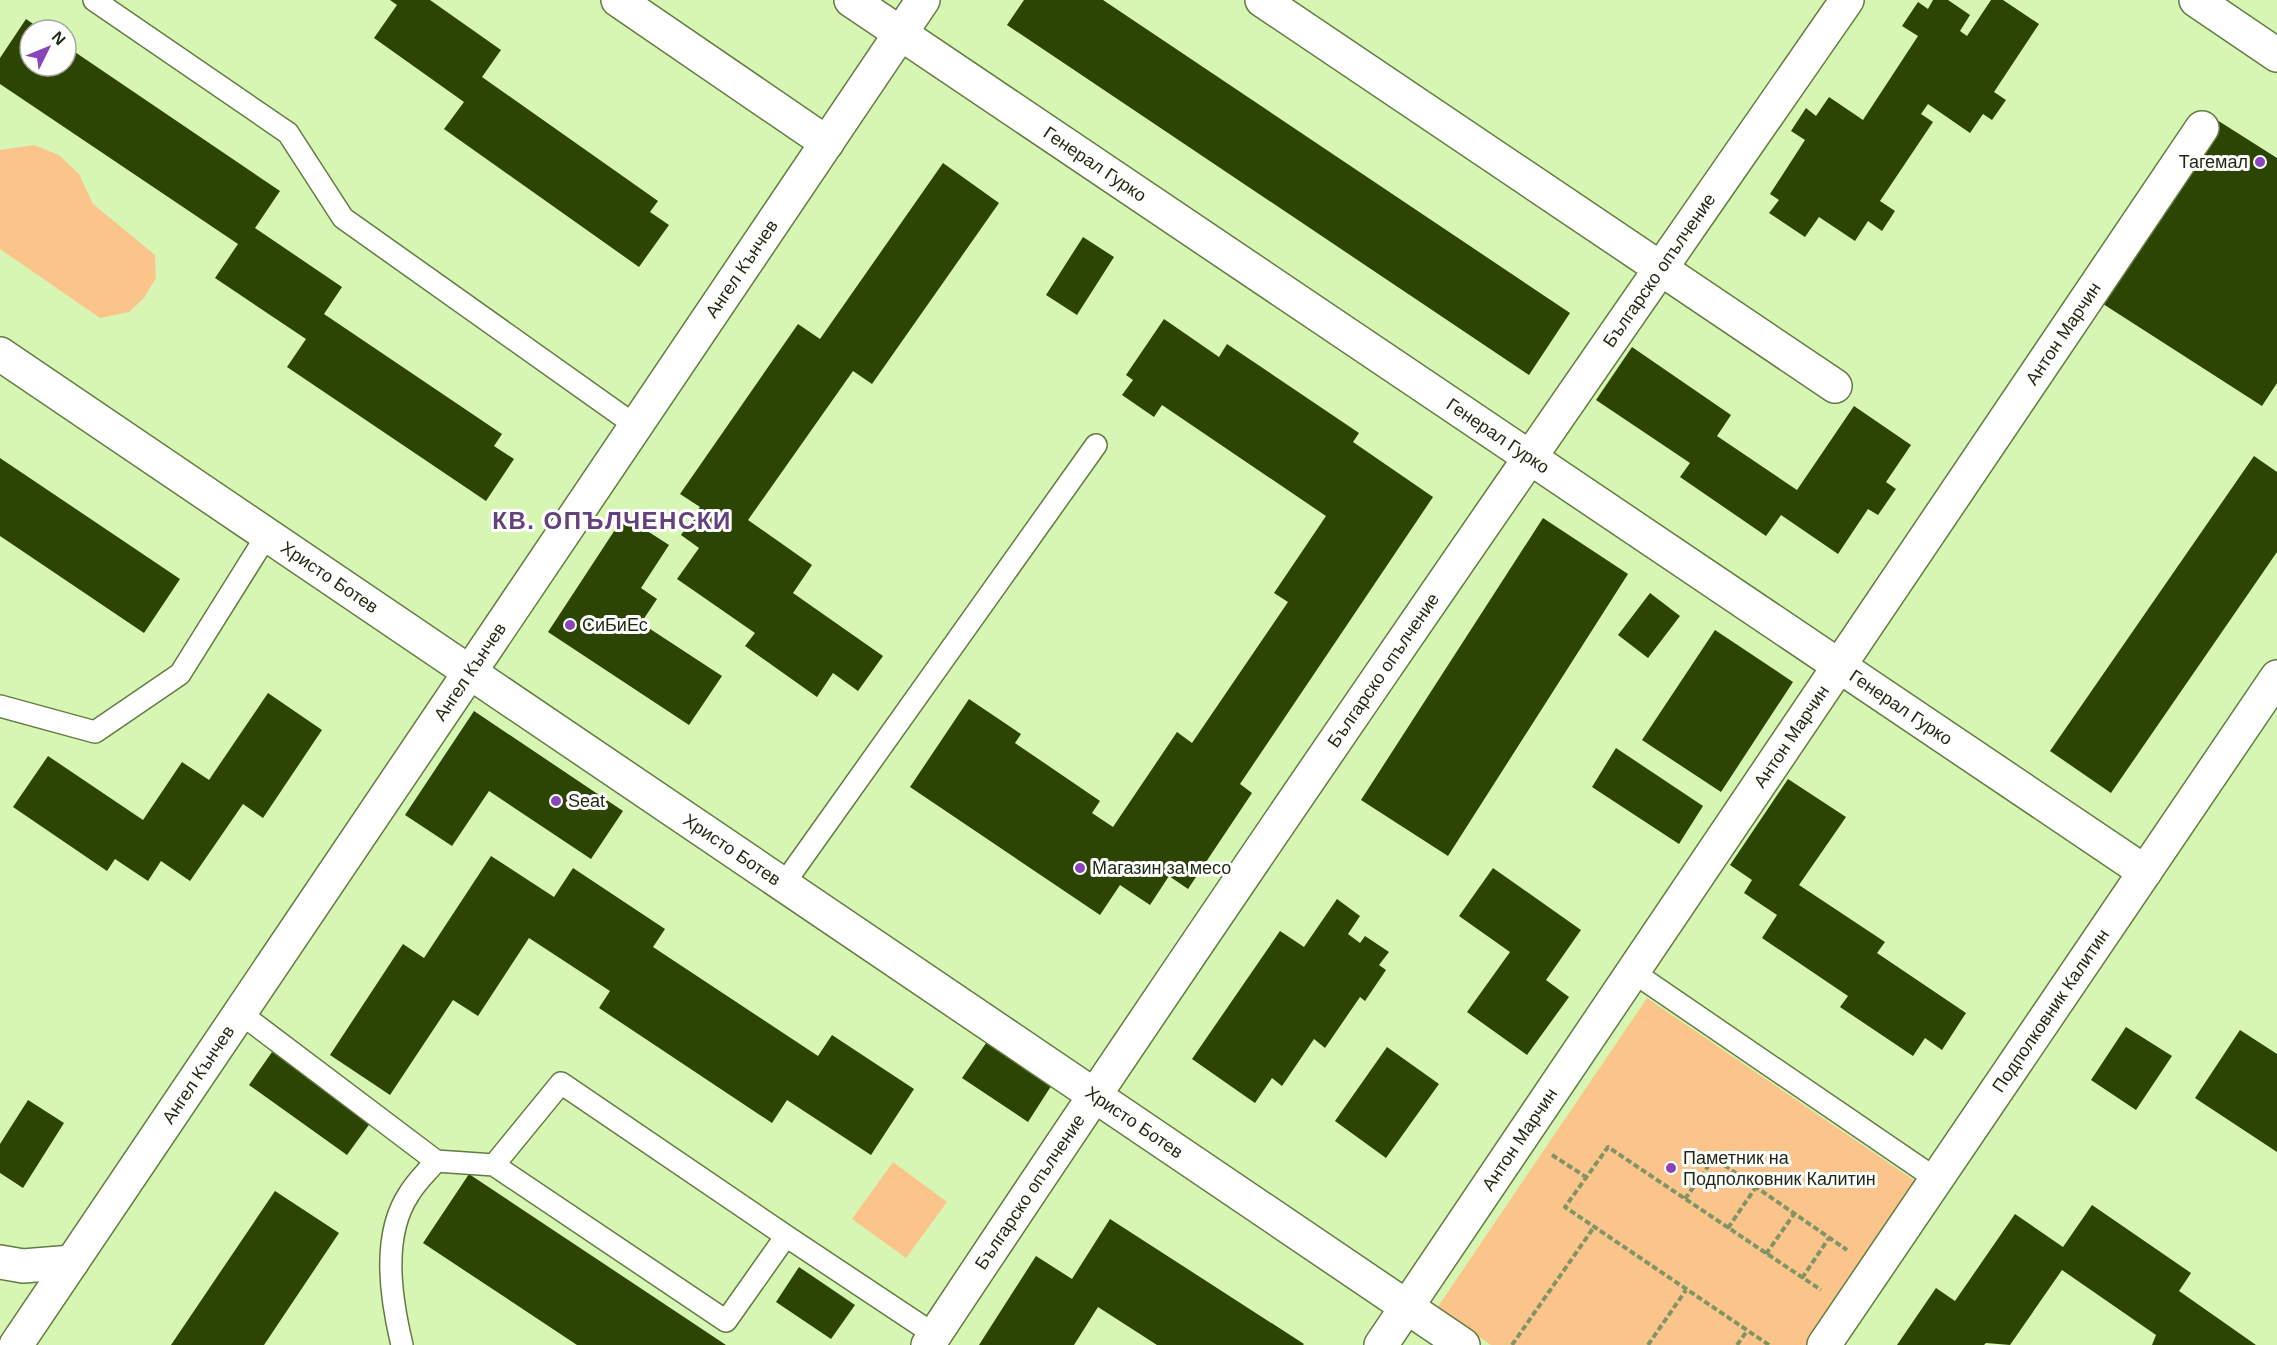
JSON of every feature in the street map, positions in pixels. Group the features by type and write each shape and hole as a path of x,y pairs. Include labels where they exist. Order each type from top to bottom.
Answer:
{"street":[{"path":"618,0 827,142"},
{"name":"Генерал Гурко","path":"851,0 2145,872"},
{"name":"Ангел Кънчев","path":"18,1343 923,0"},
{"path":"1262,0 1835,386"},
{"name":"Българско опълчение","path":"932,1340 1094,1095 1529,457 1847,0"},
{"path":"2196,0 2277,55"},
{"name":"Антон Марчин","path":"1381,1345 2202,128"},
{"name":"Христо Ботев","path":"0,354 1463,1345"},
{"name":"Подполковник Калитин","path":"1824,1345 2277,677"},
{"path":"0,1262 23,1266 72,1263"}],"lane":[{"path":"94,0 288,133 343,218 636,426"},
{"path":"783,885 1096,445"},
{"path":"0,706 95,732 180,674 267,535"},
{"path":"1633,972 1936,1179"},
{"path":"240,1013 436,1161 495,1165 726,1321 786,1236"},
{"path":"495,1165 561,1083 786,1236 932,1340"},
{"path":"402,1345 392,1284 393,1234 408,1195 436,1161"}],"path":[{"path":"1768,1345 1565,1207 1608,1147 1849,1309"},
{"path":"1685,1199 1714,1158 1875,1269"},
{"path":"1728,1228 1756,1187"},
{"path":"1766,1254 1794,1214"},
{"path":"1512,1345 1594,1227"},
{"path":"1802,1278 1829,1238"},
{"path":"1648,1345 1686,1290"},
{"path":"1737,1345 1747,1331"}],"shaded area":[{"path":"34,145 59,155 79,174 93,204 155,255 156,278 144,298 129,312 100,318 0,249 0,150"},
{"path":"1647,998 1921,1185 1812,1345 1491,1345 1437,1308"},
{"path":"893,1162 947,1202 906,1258 852,1219"}],"building":[{"path":"390,0 430,0 501,50 482,77 658,201 650,212 669,225 639,267 444,129 464,102 374,38 397,5"},
{"path":"1024,0 1103,0 1570,313 1529,375 1007,25"},
{"path":"1933,0 1948,0 1970,15 1960,31 1967,36 1991,0 2003,0 2039,24 1994,92 2006,100 1992,120 1983,114 1970,133 1928,104 1921,114 1933,122 1880,201 1895,211 1882,231 1868,221 1855,241 1819,217 1805,237 1769,213 1779,200 1770,194 1805,140 1791,131 1806,108 1816,116 1829,97 1863,120 1918,36 1902,26 1918,2 1928,9"},
{"path":"18,31 18,78 78,78 78,54 280,191 255,228 342,287 324,314 502,434 494,446 514,459 486,501 287,367 306,339 215,278 238,244 0,84 0,58"},
{"path":"2217,120 2277,158 2277,383 2262,406 2100,302"},
{"path":"943,163 999,203 872,384 853,371 748,520 812,565 793,593 883,656 858,691 833,673 817,697 745,646 755,633 677,579 699,548 681,535 700,507 680,494 798,324 820,339"},
{"path":"1083,237 1114,257 1077,315 1046,295"},
{"path":"1164,319 1219,357 1227,344 1359,433 1353,442 1433,497 1240,784 1252,793 1188,889 1169,876 1150,905 1120,885 1100,915 910,787 969,699 1021,734 1015,743 1100,801 1092,813 1113,827 1177,732 1192,743 1288,602 1274,593 1326,516 1162,405 1154,417 1122,395 1133,380 1126,375"},
{"path":"1632,347 1731,415 1717,436 1797,490 1854,406 1911,445 1886,482 1896,489 1878,515 1868,509 1838,554 1781,515 1766,536 1680,477 1690,463 1596,400"},
{"path":"2254,456 2277,472 2277,552 2111,793 2050,751"},
{"path":"0,458 180,579 144,633 0,536"},
{"path":"624,516 669,545 641,588 657,599 641,623 722,676 689,725 548,632"},
{"path":"1543,518 1628,574 1448,856 1361,800"},
{"path":"1650,593 1680,616 1648,658 1618,635"},
{"path":"1715,630 1793,682 1721,792 1642,740"},
{"path":"268,693 322,730 263,818 243,804 190,881 161,861 148,881 115,859 107,871 13,807 48,756 143,820 182,762 209,780"},
{"path":"474,711 623,811 591,859 489,791 452,846 405,815"},
{"path":"1616,748 1703,806 1679,844 1592,787"},
{"path":"1788,779 1846,817 1799,885 1885,942 1877,953 1966,1013 1942,1050 1925,1038 1913,1056 1840,1007 1848,996 1762,938 1777,915 1744,893 1752,880 1730,865"},
{"path":"491,856 554,897 573,868 665,929 653,947 818,1056 832,1035 914,1089 871,1155 787,1100 772,1123 599,1008 610,991 529,938 478,1016 453,1000 390,1095 330,1055 403,944 424,958"},
{"path":"1493,868 1581,930 1546,980 1569,997 1527,1055 1467,1012 1510,952 1459,916"},
{"path":"1337,899 1360,916 1348,934 1360,943 1365,936 1389,952 1379,965 1386,970 1365,1001 1360,997 1325,1048 1314,1039 1282,1086 1272,1078 1255,1103 1192,1059 1280,931 1304,947"},
{"path":"2126,1027 2172,1056 2136,1110 2091,1080"},
{"path":"2240,1030 2277,1054 2277,1152 2195,1098"},
{"path":"991,1036 1055,1080 1028,1122 962,1078"},
{"path":"1387,1047 1439,1084 1386,1158 1335,1121"},
{"path":"272,1052 371,1122 347,1155 249,1085"},
{"path":"28,1100 64,1123 23,1188 0,1173 0,1144"},
{"path":"469,1174 726,1345 577,1345 423,1243"},
{"path":"275,1191 339,1233 264,1345 171,1345"},
{"path":"2092,1205 2191,1273 2179,1291 2256,1345 2152,1345 2156,1335 2062,1270 2010,1345 1986,1343 1984,1345 1897,1345 1936,1288 1955,1301 2015,1214 2063,1247"},
{"path":"1110,1219 1304,1344 1157,1345 1098,1307 1074,1345 979,1345 1036,1256 1072,1279"},
{"path":"799,1267 855,1305 831,1339 776,1302"}],"place":[{"name":"Тагемал","path":"2260,162"},
{"name":"СиБиЕс","path":"570,625"},
{"name":"Seat","path":"556,801"},
{"name":"Магазин за месо","path":"1080,868"},
{"name":"Паметник на Подполковник Калитин","path":"1671,1168"}],"district":[{"name":"КВ. ОПЪЛЧЕНСКИ","path":"612,521"}]}
